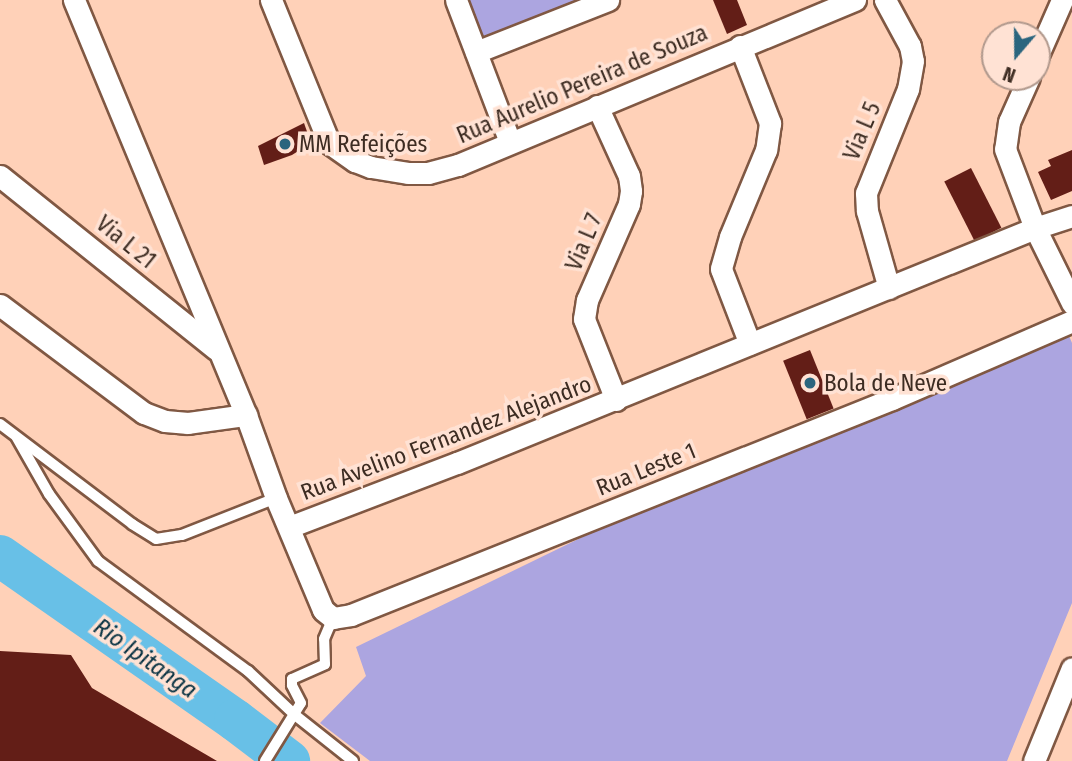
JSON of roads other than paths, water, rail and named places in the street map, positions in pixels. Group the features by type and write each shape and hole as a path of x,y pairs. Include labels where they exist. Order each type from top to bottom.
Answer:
{"street":[{"name":"Rua Avelino Fernandez Alejandro","path":"74,0 246,415 289,527 616,400 1035,228 1072,216"},
{"name":"Rua Aurelio Pereira de Souza","path":"271,0 329,143 355,161 371,167 408,173 428,173 458,165 855,0"},
{"path":"456,0 510,142"},
{"path":"476,52 608,0"},
{"name":"Via L 5","path":"885,0 911,46 913,61 908,89 866,194 867,211 889,288"},
{"path":"1051,25 1062,0"},
{"path":"740,46 770,123 766,150 730,237 721,269 750,344"},
{"path":"1023,91 1009,122 1005,149 1035,228 1072,303"},
{"name":"Via L 7","path":"597,106 629,176 631,191 629,204 587,300 584,319 616,400"},
{"name":"Via L 21","path":"0,176 218,350"},
{"path":"0,305 144,413 165,421 188,424 246,415"},
{"name":"Rua Leste 1","path":"333,618 351,615 881,403 1072,321"},
{"path":"289,527 323,610 333,618"},
{"path":"1034,761 1072,668"}],"lane":[{"path":"0,424 132,524 156,538 182,535 276,498"},
{"path":"16,438 49,494 98,561 248,671 295,715 353,761"},
{"path":"265,761 289,726 301,699 291,681 325,664 324,639 333,618"}],"waterway":[{"name":"Rio Ipitanga","path":"0,556 235,720 289,761"}],"place":[{"name":"MM Refeições","path":"285,144"},
{"name":"Bola de Neve","path":"810,383"}]}
